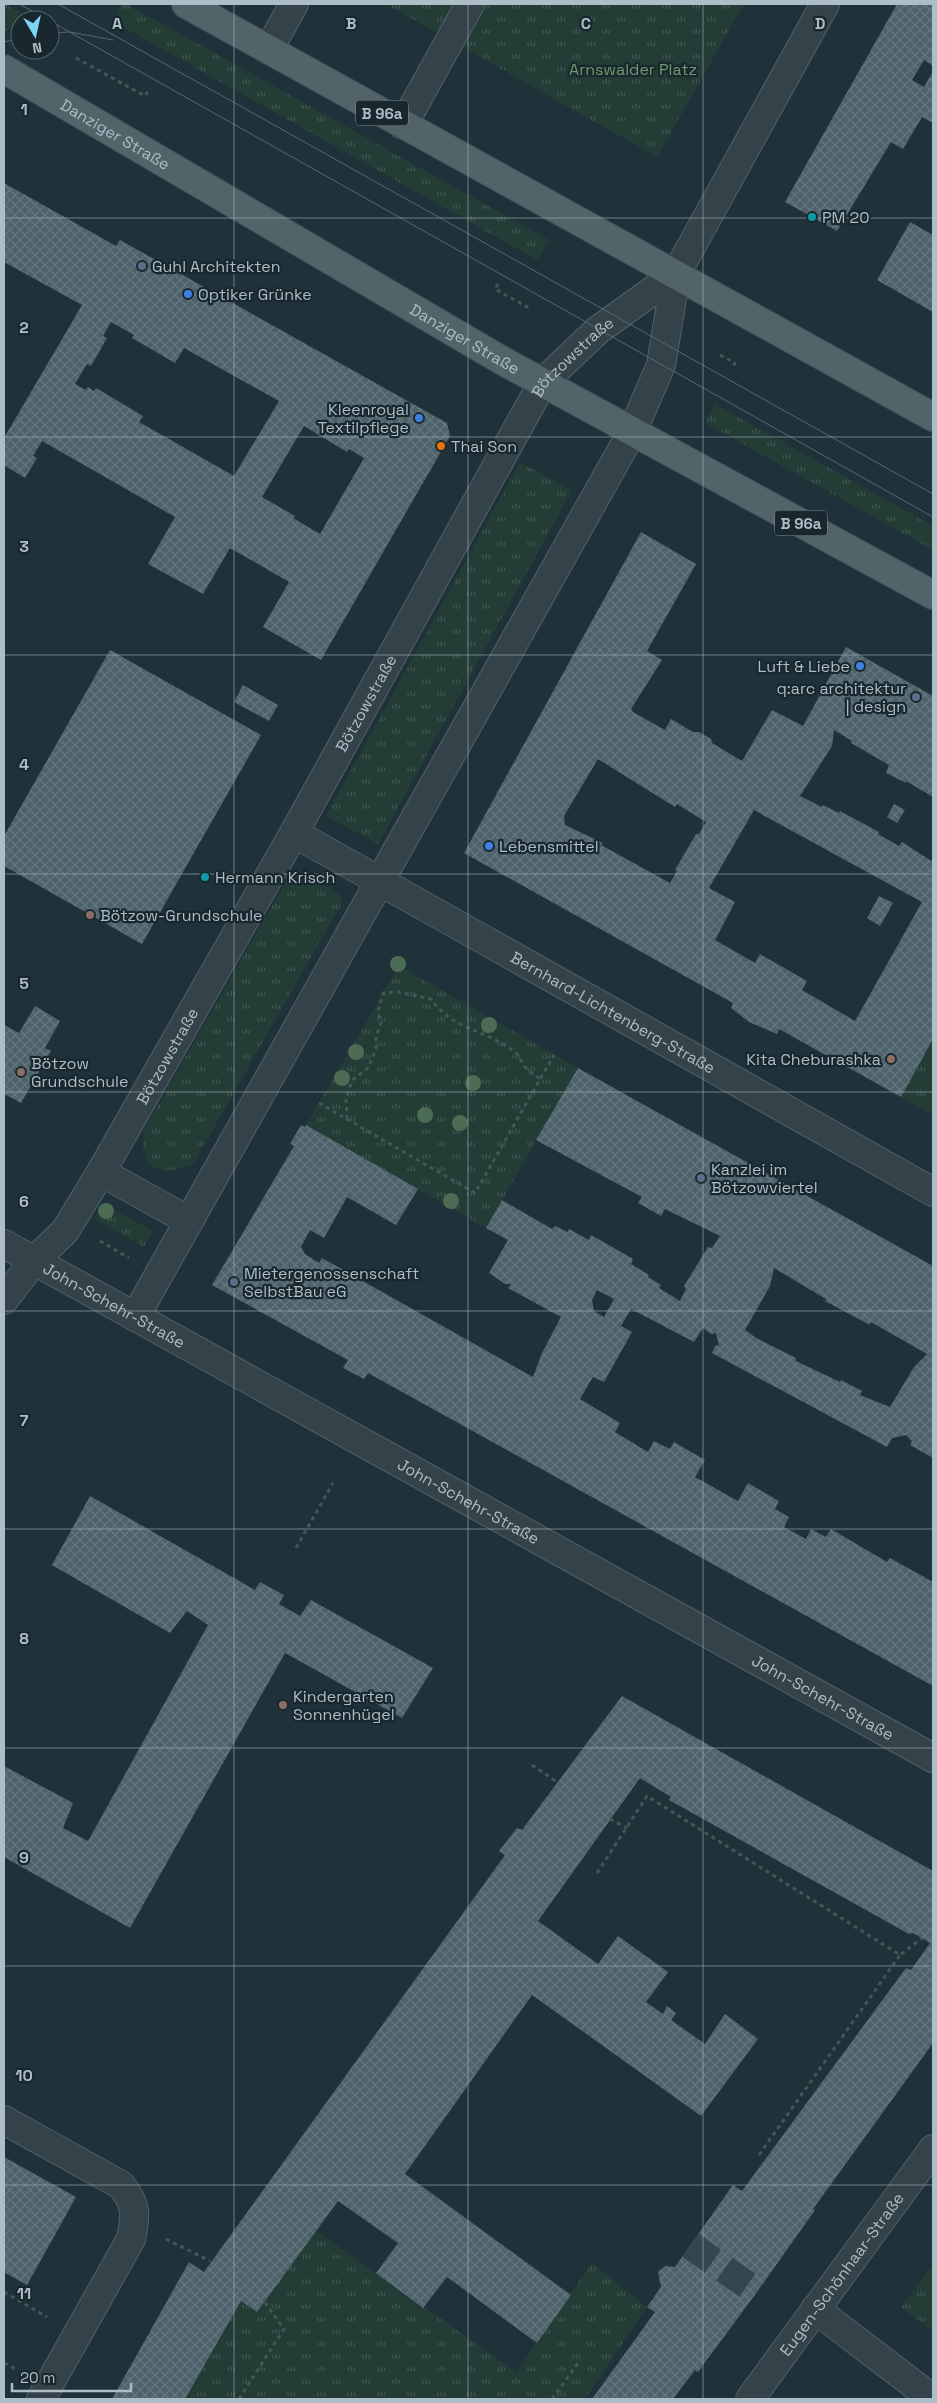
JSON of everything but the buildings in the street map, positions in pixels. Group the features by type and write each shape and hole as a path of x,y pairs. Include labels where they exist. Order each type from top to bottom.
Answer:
{"main road":[{"name":"B 96a","path":"186,4 933,416"},
{"name":"Danziger Straße","path":"4,69 503,361 933,595"}],"street":[{"path":"269,49 294,4"},
{"path":"403,124 470,4"},
{"name":"Bötzowstraße","path":"135,1317 632,432 660,365 676,274 825,4"},
{"name":"Bötzowstraße","path":"4,1300 33,1262 65,1231 101,1172 294,834 543,382 598,330 676,274"},
{"name":"Bernhard-Lichtenberg-Straße","path":"294,834 933,1192"},
{"path":"101,1172 189,1221"},
{"name":"John-Schehr-Straße","path":"4,1244 33,1262 933,1758"},
{"path":"4,2120 121,2185 131,2198 135,2212 131,2239 41,2399"},
{"name":"Eugen-Schönhaar-Straße","path":"750,2399 933,2149"},
{"path":"815,2309 933,2399"}],"path":[{"path":"76,58 146,96 150,88"},
{"path":"498,284 495,289 531,309"},
{"path":"720,355 734,363 731,369"},
{"path":"347,1119 346,1099 349,1088 354,1079 368,1068 376,1049 376,1037 381,1023 378,1012 383,993 398,992 431,999 440,1012 458,1024 484,1035 517,1055 526,1068 540,1079"},
{"path":"319,1103 475,1193 554,1055"},
{"path":"95,1238 136,1261"},
{"path":"296,1548 333,1484"},
{"path":"532,1765 557,1782"},
{"path":"597,1873 647,1796 900,1955"},
{"path":"610,1819 627,1828"},
{"path":"759,2155 900,1955 922,1938"},
{"path":"166,2239 210,2261"},
{"path":"4,2292 49,2318"},
{"path":"239,2399 284,2329 264,2301"},
{"path":"4,2363 17,2370"},
{"path":"552,2399 578,2363"}],"green space":[{"path":"5,4 16,10 10,10 10,30 4,31"},
{"path":"122,4 127,4 549,240 537,260 112,21"},
{"name":"Arnswalder Platz","path":"386,4 744,4 657,157"},
{"path":"715,404 933,526 933,550 705,423"},
{"path":"520,462 572,490 378,844 326,816"},
{"path":"298,870 339,894 342,903 193,1164 170,1170 160,1170 153,1167 147,1161 144,1153 145,1128 292,871"},
{"path":"399,966 578,1068 486,1228 306,1125"},
{"path":"933,1039 933,1115 901,1097"},
{"path":"103,1204 153,1231 144,1247 94,1219"},
{"path":"315,2230 516,2372 592,2263 647,2307 585,2399 185,2399 241,2301 257,2312"},
{"path":"933,2264 933,2331 901,2307"}],"tunnel":[{"path":"690,2245 757,2292"}],"tram line":[{"path":"19,4 30,10"},
{"path":"58,4 933,494"},
{"path":"60,27 933,517"},
{"path":"60,32 70,32 113,40"},
{"path":"4,42 10,40"}],"place":[{"name":"PM 20","path":"812,217"},
{"name":"Guhl Architekten","path":"142,266"},
{"name":"Optiker Grünke","path":"188,294"},
{"name":"Kleenroyal Textilpflege","path":"419,418"},
{"name":"Thai Son","path":"441,446"},
{"name":"Luft & Liebe","path":"860,666"},
{"name":"q:arc architektur | design","path":"916,697"},
{"name":"Lebensmittel","path":"489,846"},
{"name":"Hermann Krisch","path":"205,877"},
{"name":"Bötzow-Grundschule","path":"90,915"},
{"name":"Kita Cheburashka","path":"891,1059"},
{"name":"Bötzow Grundschule","path":"21,1072"},
{"name":"Kanzlei im Bötzowviertel","path":"701,1178"},
{"name":"Mietergenossenschaft SelbstBau eG","path":"234,1282"},
{"name":"Kindergarten Sonnenhügel","path":"283,1705"}]}
